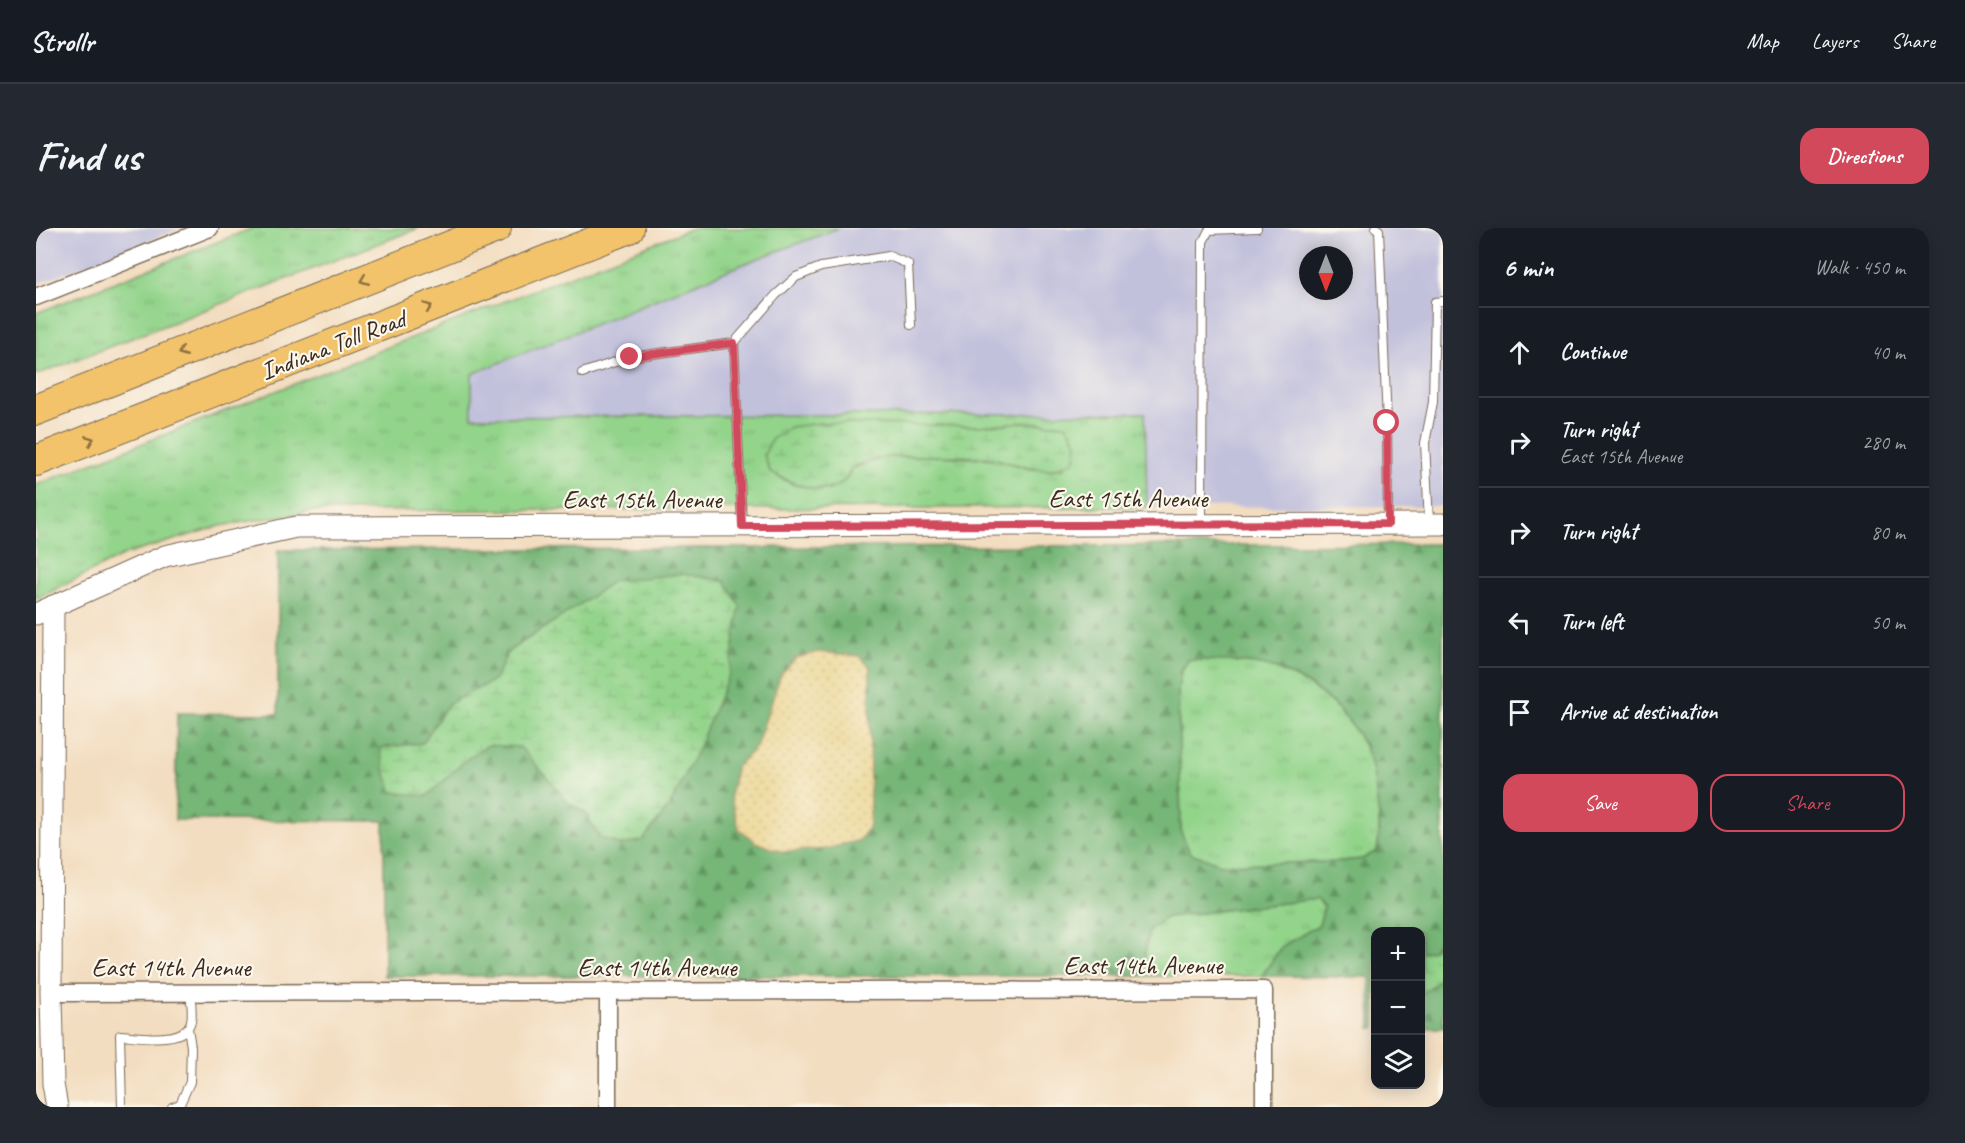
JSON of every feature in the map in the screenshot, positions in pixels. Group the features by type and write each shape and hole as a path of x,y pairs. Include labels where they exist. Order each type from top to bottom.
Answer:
{"highway":[{"name":"Indiana Toll Road","path":"36,410 496,228"},
{"name":"Indiana Toll Road","path":"36,461 629,228"}],"street":[{"path":"36,297 210,228"},
{"name":"East 15th Avenue","path":"45,610 165,556 296,527 1436,524"},
{"path":"45,610 43,818 53,1075 57,1107"},
{"name":"East 14th Avenue","path":"51,993 1264,990 1264,1107"},
{"path":"608,992 609,1107"}],"lane":[{"path":"1202,524 1203,242 1209,230 1257,228"},
{"path":"1376,228 1379,230 1387,411 1388,524"},
{"path":"582,373 630,357 734,343 776,295 796,277 821,267 890,256 908,264 911,325"},
{"path":"1436,524 1425,443 1433,402 1435,302 1443,301"},
{"path":"734,343 742,526"},
{"path":"122,1107 120,1035 173,1037 188,1028 192,1020 190,992"},
{"path":"172,1107 180,1104 190,1082 191,1047 188,1028"}],"shaded area":[{"path":"36,228 182,228 36,284"},
{"path":"839,228 1443,228 1443,506 1147,507 1144,413 472,417 471,374"}],"green space":[{"path":"253,228 419,228 36,375 36,313"},
{"path":"692,228 839,228 751,261 472,374 472,417 1145,413 1147,507 312,511 220,526 124,555 36,599 36,485","holes":["1023,422 1067,425 1077,444 1064,468 1049,470 1030,469 995,459 938,456 885,457 853,468 843,482 829,490 794,485 770,472 764,455"]},
{"path":"1023,422 1067,425 1077,444 1075,460 1065,466 1045,470 976,457 884,457 854,467 845,480 835,487 817,489 797,484 770,472 764,455 772,439 790,427 821,423 978,426"},
{"path":"1443,544 1443,933 1433,950 1425,952 1425,927 1371,927 1371,1028 1370,977 1262,976 1281,947 1319,925 1324,907 1317,899 1167,917 1149,930 1141,976 384,976 384,821 175,820 177,713 278,714 278,550","holes":["613,581 729,674 698,749 670,805 643,840 599,837 586,813 567,802 520,747 488,744 469,757 427,796 381,748 423,743 448,704 495,680 509,651","1188,660 1247,663 1270,667 1309,685 1335,705 1355,730 1371,764 1379,814 1377,851 1362,859 1333,862 1221,864 1190,853 1181,832 1178,691 1181,672","870,667 870,825 860,840 736,767 756,747 768,714"]},
{"path":"682,574 725,581 740,606 729,674 698,749 670,805 643,840 621,845 599,837 586,813 567,802 520,747 488,745 469,757 427,796 393,792 385,772 380,748 423,743 448,704 495,680 509,651 613,581"},
{"path":"1188,660 1234,662 1270,667 1309,685 1334,705 1355,730 1371,764 1379,814 1377,851 1362,859 1333,862 1221,864 1190,853 1181,832 1178,691 1181,672"},
{"path":"1317,899 1324,907 1319,925 1281,947 1262,976 1141,976 1149,929 1167,917"},
{"path":"1443,933 1443,978 1425,991 1425,952 1433,950"},
{"path":"1443,978 1443,1028 1425,1028 1425,991"}],"sand":[{"path":"818,652 859,656 870,667 870,825 860,840 826,849 783,852 757,843 739,829 730,796 736,767 756,747 781,674 796,658"}],"route":[{"path":"630,357 734,343 742,526 1388,524 1387,423"}]}
